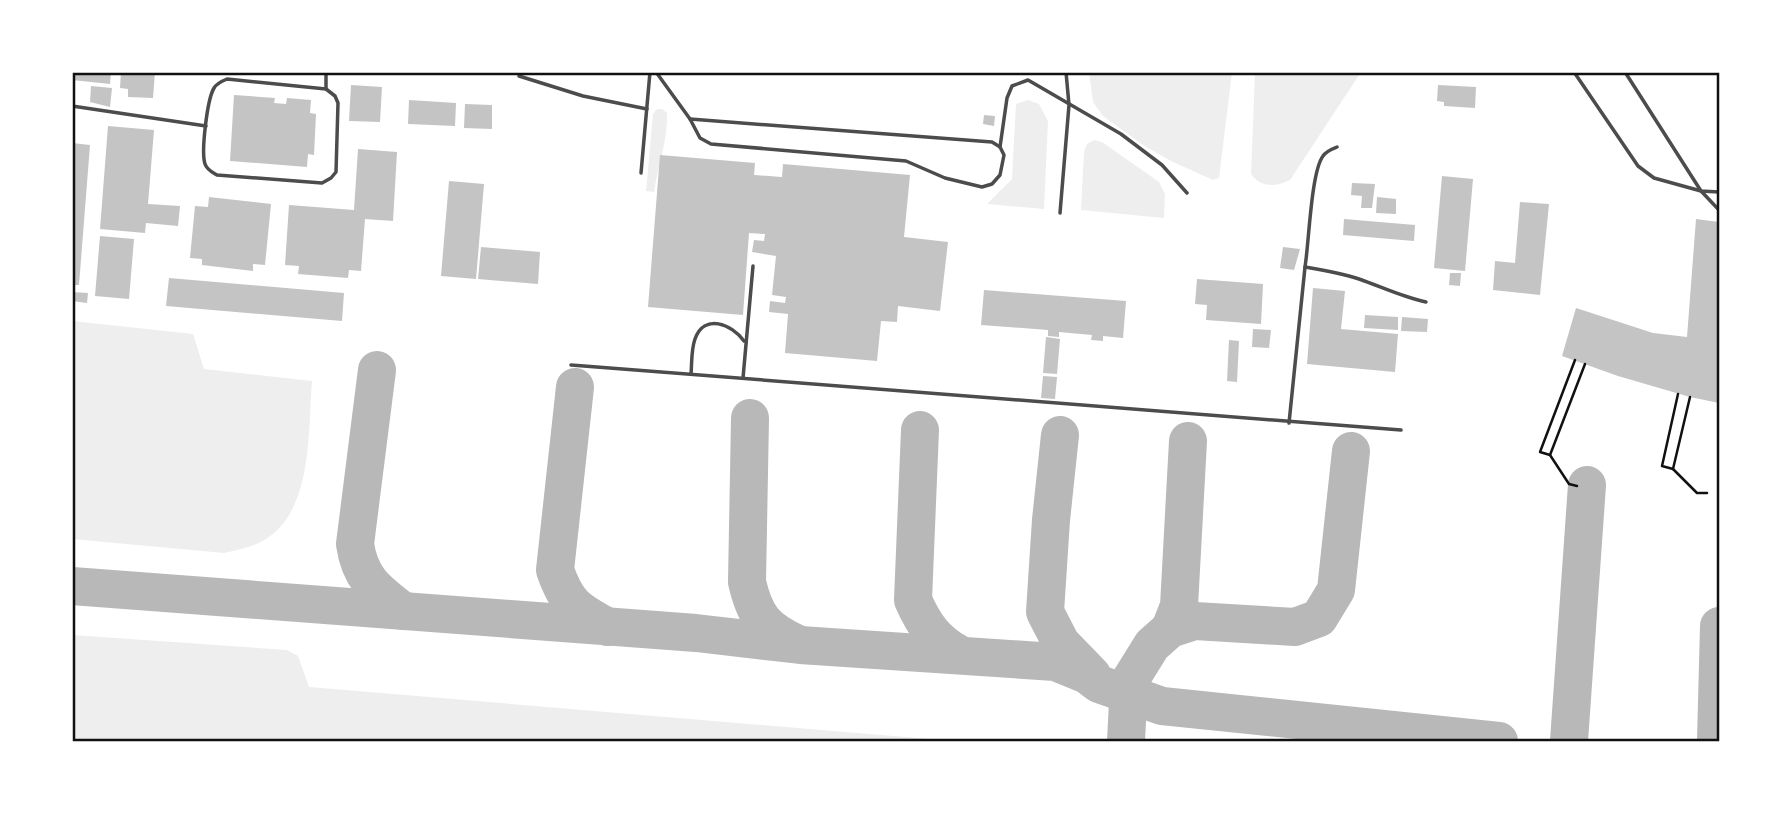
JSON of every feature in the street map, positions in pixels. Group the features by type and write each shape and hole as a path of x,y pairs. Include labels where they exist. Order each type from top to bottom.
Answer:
{"lane":[{"path":"326,72 326,89"},
{"path":"641,173 650,72"},
{"path":"656,72 690,119 700,138 711,144 906,161 946,178 982,187 992,184 1000,176 1004,155 1000,146 1007,98 1013,86 1028,80 1121,134 1162,165 1187,192"},
{"path":"1060,213 1069,106 1066,72"},
{"path":"1574,72 1638,166 1654,178 1701,191 1719,192"},
{"path":"1625,72 1701,191 1719,211"},
{"path":"519,76 583,96 647,108"},
{"path":"228,79 326,89 335,96 338,103 336,172 322,183 217,175 208,170 204,163 206,126 213,90 219,82 228,79"},
{"path":"72,106 206,126"},
{"path":"690,119 992,142 1000,146"},
{"path":"1289,423 1305,267 1319,167 1323,156 1337,147"},
{"path":"743,378 752,265"},
{"path":"1305,267 1359,279 1405,298 1426,302"},
{"path":"691,374 694,341 698,332 708,324 728,326 739,334 745,343"},
{"path":"571,365 1401,430"}],"path":[{"path":"1575,360 1540,452 1550,456 1569,484 1577,486"},
{"path":"1550,456 1585,364"},
{"path":"1678,394 1662,466 1673,469 1697,494 1707,494"},
{"path":"1673,469 1690,397"}],"shaded area":[{"path":"1089,72 1232,72 1219,178 1213,180 1171,161 1143,145 1103,116 1093,102"},
{"path":"1255,72 1361,72 1290,180 1279,184 1264,184 1251,174"},
{"path":"1028,100 1039,104 1048,121 1044,209 987,204 1012,179 1016,104"},
{"path":"657,109 667,113 667,123 654,192 646,191 653,114"},
{"path":"1094,140 1102,142 1159,182 1165,194 1164,218 1081,210 1084,152 1087,144"},
{"path":"72,321 193,334 204,369 312,381 305,468 292,509 281,526 261,542 224,553 72,539"},
{"path":"72,635 287,650 298,656 309,687 953,741 72,741"}],"building":[{"path":"72,72 111,72 110,84 72,80"},
{"path":"121,72 155,72 153,98 128,97 128,89 120,88"},
{"path":"351,85 382,87 380,122 349,121"},
{"path":"1438,85 1476,87 1475,108 1444,106 1444,102 1437,101"},
{"path":"91,86 112,88 110,107 90,102"},
{"path":"234,95 275,98 274,103 286,104 287,98 311,100 310,113 316,114 314,155 308,154 307,167 230,161"},
{"path":"409,100 456,103 455,126 408,124"},
{"path":"465,104 492,105 492,129 464,128"},
{"path":"984,115 995,116 994,126 983,124"},
{"path":"108,126 154,130 148,204 180,206 178,226 146,223 145,233 100,229"},
{"path":"72,143 90,145 79,285 72,285"},
{"path":"358,149 397,152 393,221 365,219 361,271 349,270 348,278 298,274 299,266 285,265 289,205 354,210"},
{"path":"660,155 755,163 754,175 782,177 783,164 910,175 904,237 948,242 940,311 898,306 897,322 881,321 877,361 785,353 788,314 769,312 770,301 785,303 786,297 772,295 776,256 752,252 754,240 764,241 765,234 749,233 743,315 648,307"},
{"path":"1442,176 1473,179 1465,271 1434,268"},
{"path":"449,181 484,184 476,279 441,276"},
{"path":"1352,183 1375,184 1372,208 1361,208 1362,196 1351,195"},
{"path":"209,197 271,204 265,265 253,264 253,271 202,265 202,259 190,258 195,206 208,207"},
{"path":"1377,197 1396,199 1396,214 1376,213"},
{"path":"1520,202 1549,204 1540,295 1493,290 1495,261 1515,263"},
{"path":"1344,219 1415,225 1414,241 1343,235"},
{"path":"1696,219 1719,222 1719,403 1618,376 1562,356 1576,308 1653,333 1687,337"},
{"path":"100,236 134,239 129,299 95,296"},
{"path":"481,247 540,252 538,284 478,279"},
{"path":"1283,247 1300,249 1294,270 1280,268"},
{"path":"1450,273 1461,273 1460,286 1449,285"},
{"path":"169,278 344,293 342,321 166,306"},
{"path":"1197,279 1263,284 1261,324 1206,320 1207,305 1195,304"},
{"path":"1313,288 1345,291 1341,329 1398,334 1395,372 1307,364"},
{"path":"984,290 1126,301 1123,338 1103,336 1103,341 1091,340 1092,335 1059,332 1059,337 1048,336 1048,330 981,325"},
{"path":"72,292 88,293 87,303 72,301"},
{"path":"1365,315 1398,317 1398,330 1364,328"},
{"path":"1402,317 1428,319 1427,332 1401,331"},
{"path":"1253,329 1271,330 1269,348 1252,347"},
{"path":"1046,337 1060,339 1057,374 1043,373"},
{"path":"1229,340 1239,341 1237,382 1227,381"},
{"path":"1043,376 1057,377 1055,399 1041,398"}],"taxiway":[{"path":"377,370 355,544 365,575 385,597 403,611"},
{"path":"575,387 555,570 564,591 574,605 608,627"},
{"path":"750,418 747,582 763,620 777,633 798,644"},
{"path":"920,430 913,600 931,632 959,654"},
{"path":"1060,435 1045,612 1061,643 1092,675"},
{"path":"1170,629 1179,606 1188,441"},
{"path":"1126,741 1129,682 1152,645 1170,629 1195,621 1295,627 1319,618 1336,590 1351,451"},
{"path":"1569,741 1587,485"},
{"path":"72,586 696,633 800,645 1055,662 1087,675 1099,684 1162,706 1499,741"},
{"path":"1716,741 1719,626"}]}
